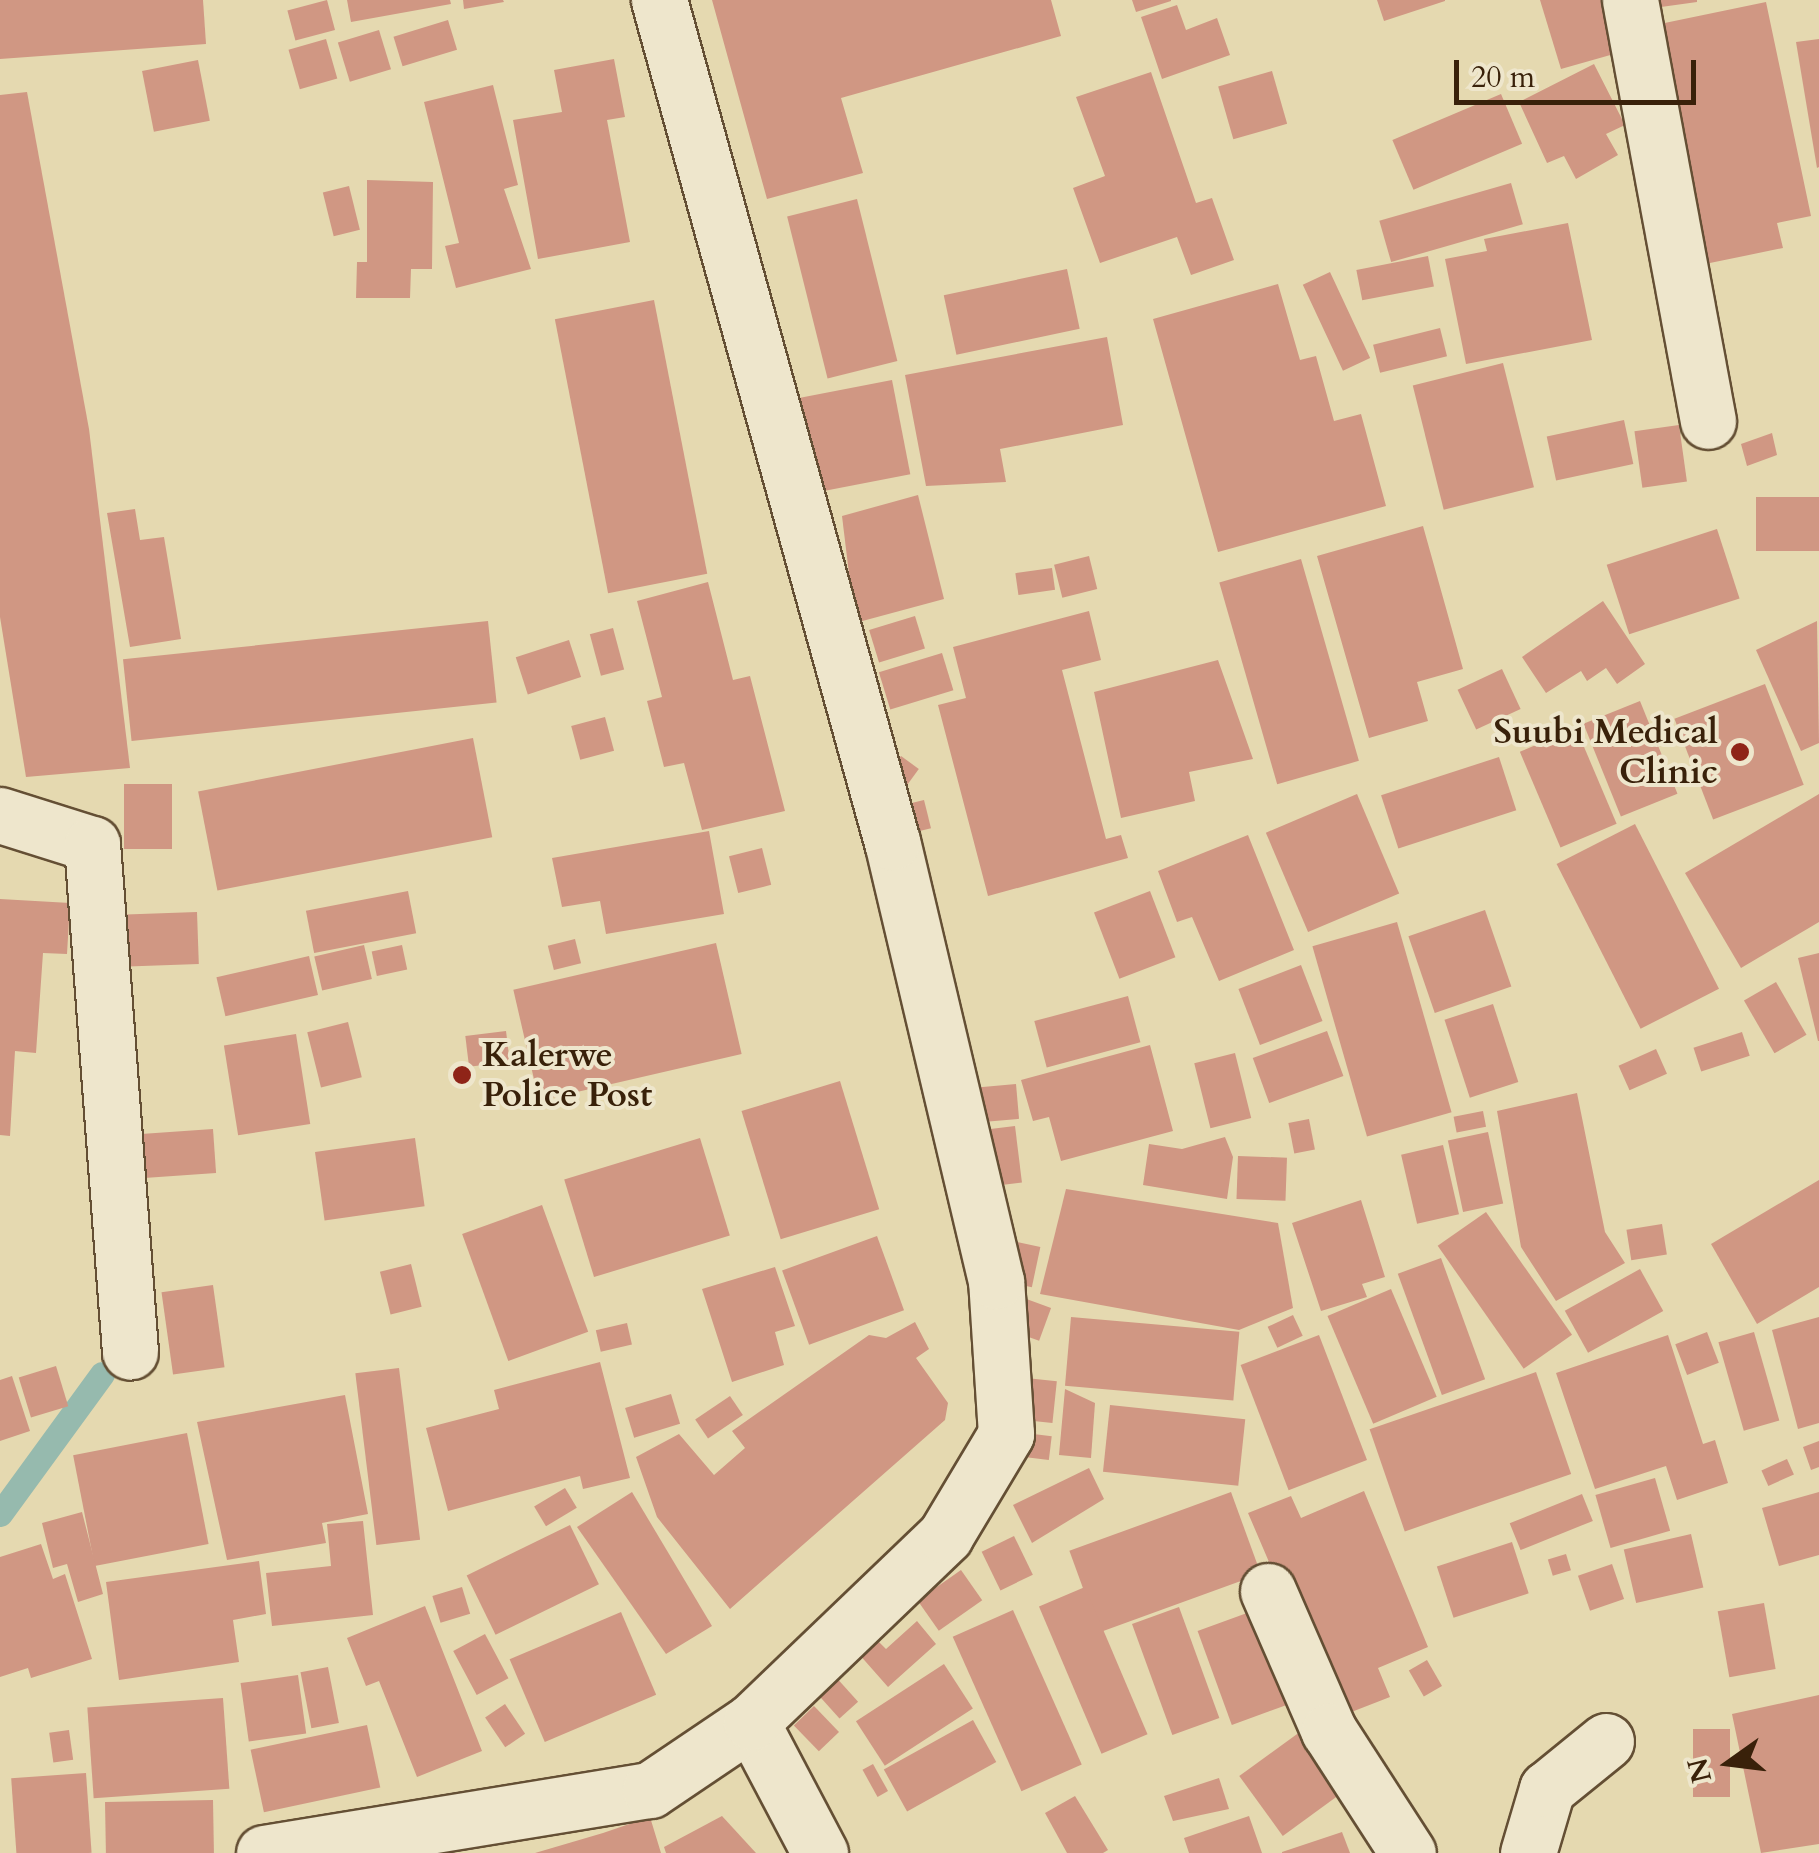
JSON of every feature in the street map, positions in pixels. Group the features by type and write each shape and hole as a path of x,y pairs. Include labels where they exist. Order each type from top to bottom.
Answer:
{"street":[{"path":"264,1853 650,1790 751,1722 946,1536 1006,1434 996,1281 892,842 659,0"},
{"path":"1630,0 1708,422"},
{"path":"0,815 92,844 130,1352"},
{"path":"1268,1591 1330,1731 1408,1853"},
{"path":"751,1722 820,1853"},
{"path":"1528,1853 1547,1789 1606,1741"}],"building":[{"path":"0,0 203,0 206,44 0,59"},
{"path":"327,0 335,30 295,41 287,11"},
{"path":"347,0 450,0 451,4 351,22"},
{"path":"463,0 503,0 504,2 464,9"},
{"path":"712,0 1051,0 1061,36 841,98 863,173 767,199"},
{"path":"1132,0 1171,0 1171,1 1136,12"},
{"path":"1377,0 1445,0 1445,1 1384,21"},
{"path":"1540,0 1613,0 1628,50 1561,69"},
{"path":"1660,0 1697,0 1697,2 1661,7"},
{"path":"1766,2 1811,216 1777,223 1783,248 1705,264 1655,25"},
{"path":"1177,5 1186,30 1217,18 1230,55 1162,79 1141,17"},
{"path":"448,20 457,50 403,66 393,37"},
{"path":"379,30 391,69 350,82 338,43"},
{"path":"326,39 337,78 300,89 289,50"},
{"path":"1819,39 1819,167 1817,168 1796,42"},
{"path":"614,59 625,117 607,120 630,242 538,259 513,120 562,112 554,70"},
{"path":"198,60 210,121 154,132 142,71"},
{"path":"1594,64 1625,125 1606,134 1618,155 1576,179 1564,156 1547,163 1519,102"},
{"path":"1272,71 1287,124 1233,139 1218,86"},
{"path":"1151,72 1196,203 1212,198 1234,260 1191,275 1177,237 1100,263 1073,188 1105,176 1076,97"},
{"path":"493,85 518,185 504,189 531,269 456,288 445,246 459,243 424,102"},
{"path":"27,92 89,429 130,768 26,777 0,617 0,95"},
{"path":"1501,94 1522,144 1413,190 1392,140"},
{"path":"367,180 433,182 432,269 411,269 410,298 356,298 357,262 367,262"},
{"path":"1511,183 1523,224 1391,262 1379,221"},
{"path":"349,186 360,230 334,236 323,193"},
{"path":"857,199 897,361 828,378 787,216"},
{"path":"1568,223 1592,340 1466,364 1445,259 1487,251 1484,239"},
{"path":"1428,256 1434,286 1362,300 1356,270"},
{"path":"1067,269 1080,329 956,355 944,295"},
{"path":"1330,272 1370,358 1343,371 1303,285"},
{"path":"1278,284 1300,360 1316,356 1334,421 1361,414 1386,506 1218,552 1153,319"},
{"path":"654,300 707,574 608,593 555,319"},
{"path":"1440,328 1447,356 1380,373 1373,345"},
{"path":"1107,337 1123,425 1000,449 1006,482 926,486 905,375"},
{"path":"1503,363 1534,487 1444,510 1413,385"},
{"path":"892,380 910,474 812,493 794,399"},
{"path":"1624,420 1633,464 1556,480 1547,436"},
{"path":"1679,425 1687,481 1642,488 1634,431"},
{"path":"1772,433 1777,455 1747,466 1741,444"},
{"path":"918,495 944,599 855,623 842,516"},
{"path":"1756,497 1819,497 1819,551 1756,551"},
{"path":"135,509 140,540 164,537 181,639 130,647 107,513"},
{"path":"1423,526 1463,669 1417,682 1428,721 1369,738 1317,556"},
{"path":"1717,529 1740,598 1629,634 1607,565"},
{"path":"1089,556 1097,589 1062,598 1054,565"},
{"path":"1301,559 1359,761 1277,784 1219,582"},
{"path":"1052,568 1055,590 1018,595 1015,573"},
{"path":"708,582 733,680 750,676 785,811 702,830 684,763 664,767 647,701 662,697 637,601"},
{"path":"1603,601 1645,664 1617,684 1606,668 1587,681 1581,671 1546,693 1522,657"},
{"path":"1089,611 1101,660 1062,670 1106,839 1121,835 1128,858 988,896 938,705 966,698 953,647"},
{"path":"915,616 925,649 879,663 869,630"},
{"path":"488,621 497,703 132,741 123,659"},
{"path":"1817,621 1819,743 1801,751 1756,650"},
{"path":"613,628 624,670 601,676 590,634"},
{"path":"569,640 581,677 528,694 516,657"},
{"path":"942,653 953,690 890,710 879,672"},
{"path":"1218,660 1253,759 1189,772 1195,801 1121,818 1094,692"},
{"path":"1502,669 1521,709 1476,730 1458,690"},
{"name":"Suubi Medical Clinic","path":"1765,684 1804,785 1713,820 1674,719"},
{"path":"1640,701 1677,794 1621,817 1583,724"},
{"path":"605,717 614,751 580,760 571,726"},
{"path":"1576,728 1617,824 1560,848 1520,752"},
{"path":"473,738 492,837 217,891 198,791"},
{"path":"901,756 919,769 906,787 888,774"},
{"path":"1499,757 1516,810 1398,849 1381,795"},
{"path":"124,784 172,784 172,849 124,849"},
{"path":"1357,794 1399,893 1308,932 1266,833"},
{"path":"1819,794 1819,922 1741,968 1685,873"},
{"path":"924,800 931,828 914,832 907,804"},
{"path":"1635,824 1719,989 1641,1029 1557,864"},
{"path":"709,831 724,914 606,934 600,901 562,907 552,858"},
{"path":"1248,835 1294,950 1219,981 1192,917 1177,922 1158,871"},
{"path":"762,848 771,885 738,893 729,856"},
{"path":"408,891 416,933 314,953 306,911"},
{"path":"1150,891 1175,957 1119,979 1094,913"},
{"path":"0,899 70,903 67,954 43,953 36,1053 15,1051 10,1136 0,1135"},
{"path":"1485,910 1511,987 1435,1013 1408,936"},
{"path":"197,912 199,964 128,966 126,914"},
{"path":"1397,922 1452,1112 1367,1137 1312,946"},
{"path":"575,939 581,963 554,970 548,946"},
{"path":"716,943 742,1054 539,1101 513,990"},
{"path":"364,945 372,979 322,991 314,956"},
{"path":"402,945 407,969 377,976 372,951"},
{"path":"1819,953 1819,1041 1818,1041 1798,958"},
{"path":"309,956 318,995 225,1016 216,977"},
{"path":"1301,965 1323,1021 1260,1045 1238,989"},
{"path":"1776,982 1806,1035 1774,1053 1744,1000"},
{"path":"1128,996 1140,1042 1047,1067 1034,1021"},
{"path":"1493,1004 1518,1082 1470,1098 1444,1020"},
{"path":"348,1022 362,1077 321,1087 307,1032"},
{"path":"506,1031 510,1062 469,1067 465,1036"},
{"path":"1327,1031 1343,1076 1269,1103 1253,1058"},
{"path":"1742,1032 1750,1056 1701,1072 1693,1048"},
{"path":"296,1034 310,1124 238,1135 224,1045"},
{"path":"1150,1045 1173,1131 1061,1161 1049,1117 1033,1121 1021,1080"},
{"path":"1656,1049 1667,1074 1630,1090 1619,1066"},
{"path":"1235,1053 1251,1118 1210,1128 1194,1063"},
{"path":"840,1081 879,1209 781,1239 742,1111"},
{"path":"1016,1084 1019,1119 980,1122 977,1087"},
{"path":"1577,1093 1605,1232 1625,1263 1556,1301 1521,1247 1497,1111"},
{"path":"1483,1111 1486,1127 1457,1132 1454,1117"},
{"path":"1309,1119 1315,1149 1294,1153 1288,1123"},
{"path":"1015,1126 1022,1183 989,1187 982,1130"},
{"path":"213,1129 216,1173 144,1178 141,1134"},
{"path":"1488,1132 1503,1203 1463,1212 1448,1141"},
{"path":"1225,1137 1233,1157 1227,1199 1143,1185 1149,1144 1182,1149"},
{"path":"415,1138 425,1206 325,1220 315,1152"},
{"path":"700,1138 730,1236 594,1277 564,1180"},
{"path":"1443,1145 1459,1214 1417,1224 1401,1155"},
{"path":"1238,1156 1287,1158 1285,1201 1236,1199"},
{"path":"1819,1180 1819,1287 1757,1324 1711,1244"},
{"path":"1066,1189 1278,1223 1293,1308 1239,1330 1040,1294"},
{"path":"1361,1200 1385,1277 1362,1284 1367,1297 1321,1311 1292,1223"},
{"path":"542,1205 588,1332 508,1361 462,1234"},
{"path":"1486,1212 1572,1335 1524,1369 1438,1246"},
{"path":"1662,1224 1667,1255 1631,1260 1626,1230"},
{"path":"877,1236 904,1310 809,1345 782,1271"},
{"path":"1012,1241 1040,1247 1032,1287 1003,1281"},
{"path":"1441,1258 1485,1379 1442,1395 1398,1274"},
{"path":"411,1264 422,1307 391,1314 380,1272"},
{"path":"775,1267 795,1326 775,1332 784,1365 732,1382 702,1289"},
{"path":"1640,1269 1663,1311 1588,1353 1565,1311"},
{"path":"213,1285 225,1367 173,1374 162,1292"},
{"path":"1391,1289 1437,1397 1373,1424 1327,1316"},
{"path":"1021,1297 1051,1308 1039,1341 1009,1330"},
{"path":"1293,1315 1303,1336 1277,1348 1268,1327"},
{"path":"1071,1317 1239,1332 1233,1400 1065,1386"},
{"path":"1819,1317 1819,1423 1798,1429 1772,1330"},
{"path":"915,1322 929,1349 916,1358 948,1403 945,1420 730,1609 657,1517 636,1457 679,1434 714,1475 745,1448 732,1431 869,1335 886,1338"},
{"path":"627,1323 632,1344 601,1352 596,1330"},
{"path":"1707,1332 1719,1363 1687,1375 1675,1344"},
{"path":"1754,1332 1779,1420 1744,1431 1718,1342"},
{"path":"1319,1335 1367,1460 1289,1490 1241,1365"},
{"path":"1668,1335 1703,1444 1715,1440 1728,1483 1677,1500 1666,1466 1595,1489 1556,1373"},
{"path":"600,1362 630,1478 583,1489 580,1476 448,1511 426,1428 499,1409 494,1390"},
{"path":"56,1366 68,1406 31,1418 19,1377"},
{"path":"399,1368 420,1540 376,1545 355,1373"},
{"path":"1536,1372 1571,1474 1405,1531 1370,1429"},
{"path":"12,1376 30,1431 0,1441 0,1380"},
{"path":"1026,1378 1057,1381 1052,1423 1022,1420"},
{"path":"1065,1389 1095,1403 1091,1458 1059,1455"},
{"path":"671,1394 680,1424 634,1438 625,1408"},
{"path":"345,1395 368,1514 322,1523 326,1543 227,1560 197,1422"},
{"path":"730,1396 743,1415 708,1439 695,1419"},
{"path":"1110,1405 1245,1419 1238,1486 1103,1472"},
{"path":"1017,1432 1052,1436 1049,1460 1014,1456"},
{"path":"187,1433 209,1544 95,1566 73,1455"},
{"path":"1819,1441 1819,1467 1811,1470 1803,1447"},
{"path":"1787,1459 1794,1475 1768,1486 1761,1470"},
{"path":"1089,1468 1104,1499 1032,1543 1013,1505"},
{"path":"1655,1478 1670,1531 1611,1548 1595,1495"},
{"path":"565,1488 577,1508 546,1526 534,1507"},
{"path":"1364,1491 1428,1647 1378,1668 1390,1697 1336,1718 1248,1513 1291,1496 1301,1518"},
{"path":"632,1492 712,1626 666,1654 577,1527"},
{"path":"1231,1492 1261,1574 1099,1633 1069,1551"},
{"path":"1819,1492 1819,1555 1779,1566 1762,1508"},
{"path":"1582,1494 1593,1521 1521,1550 1510,1523"},
{"path":"82,1512 103,1594 78,1602 67,1564 53,1568 42,1523"},
{"path":"363,1521 373,1615 272,1626 266,1573 331,1566 327,1524"},
{"path":"570,1525 599,1584 496,1635 467,1575"},
{"path":"1691,1534 1703,1588 1636,1603 1624,1550"},
{"path":"1014,1536 1033,1575 1000,1590 982,1552"},
{"path":"1512,1542 1529,1593 1454,1618 1437,1566"},
{"path":"41,1544 53,1579 65,1574 92,1659 31,1678 28,1668 0,1677 0,1557"},
{"path":"1566,1554 1571,1570 1553,1576 1548,1560"},
{"path":"259,1561 266,1614 233,1620 239,1662 119,1680 106,1582"},
{"path":"1612,1564 1624,1599 1590,1611 1578,1576"},
{"path":"961,1570 982,1600 939,1631 918,1600"},
{"path":"462,1587 470,1614 441,1623 432,1596"},
{"path":"1085,1587 1148,1734 1101,1754 1039,1607"},
{"path":"1764,1603 1776,1669 1729,1677 1718,1611"},
{"path":"1269,1605 1303,1699 1232,1725 1198,1631"},
{"path":"425,1606 482,1751 417,1777 379,1681 366,1686 347,1638"},
{"path":"1179,1607 1219,1718 1172,1735 1132,1624"},
{"path":"1013,1610 1082,1764 1021,1791 953,1637"},
{"path":"621,1612 656,1695 545,1742 510,1659"},
{"path":"917,1621 936,1644 888,1687 858,1653 874,1637 886,1649"},
{"path":"485,1634 508,1678 477,1695 453,1651"},
{"path":"1427,1660 1442,1686 1424,1696 1409,1670"},
{"path":"944,1664 973,1708 885,1766 856,1721"},
{"path":"328,1667 339,1723 311,1728 301,1672"},
{"path":"298,1675 306,1733 249,1741 241,1683"},
{"path":"834,1675 858,1702 840,1718 815,1692"},
{"path":"1819,1695 1819,1844 1761,1853 1732,1714"},
{"path":"223,1698 229,1789 94,1798 87,1707"},
{"path":"505,1704 525,1734 505,1747 485,1717"},
{"path":"814,1706 839,1732 819,1751 794,1725"},
{"path":"973,1720 996,1762 907,1811 884,1769"},
{"path":"367,1725 380,1788 264,1812 251,1750"},
{"path":"1304,1729 1347,1789 1283,1836 1239,1776"},
{"path":"1693,1729 1730,1729 1730,1797 1693,1797"},
{"path":"69,1730 73,1760 53,1762 49,1733"},
{"path":"873,1764 888,1791 878,1797 863,1770"},
{"path":"86,1773 92,1853 16,1853 11,1778"},
{"path":"1219,1778 1229,1809 1173,1821 1164,1796"},
{"path":"1075,1796 1108,1850 1103,1853 1067,1853 1045,1813"},
{"path":"213,1800 214,1853 106,1853 105,1802"},
{"path":"722,1816 756,1853 666,1853 664,1847"},
{"path":"1249,1816 1262,1853 1189,1853 1184,1838"},
{"path":"650,1817 661,1853 535,1853 603,1833"},
{"path":"1342,1832 1350,1853 1282,1853 1282,1852"}],"waterway":[{"path":"0,1514 102,1374"}],"place":[{"name":"Suubi Medical Clinic","path":"1740,752"},
{"name":"Kalerwe Police Post","path":"462,1075"}]}
